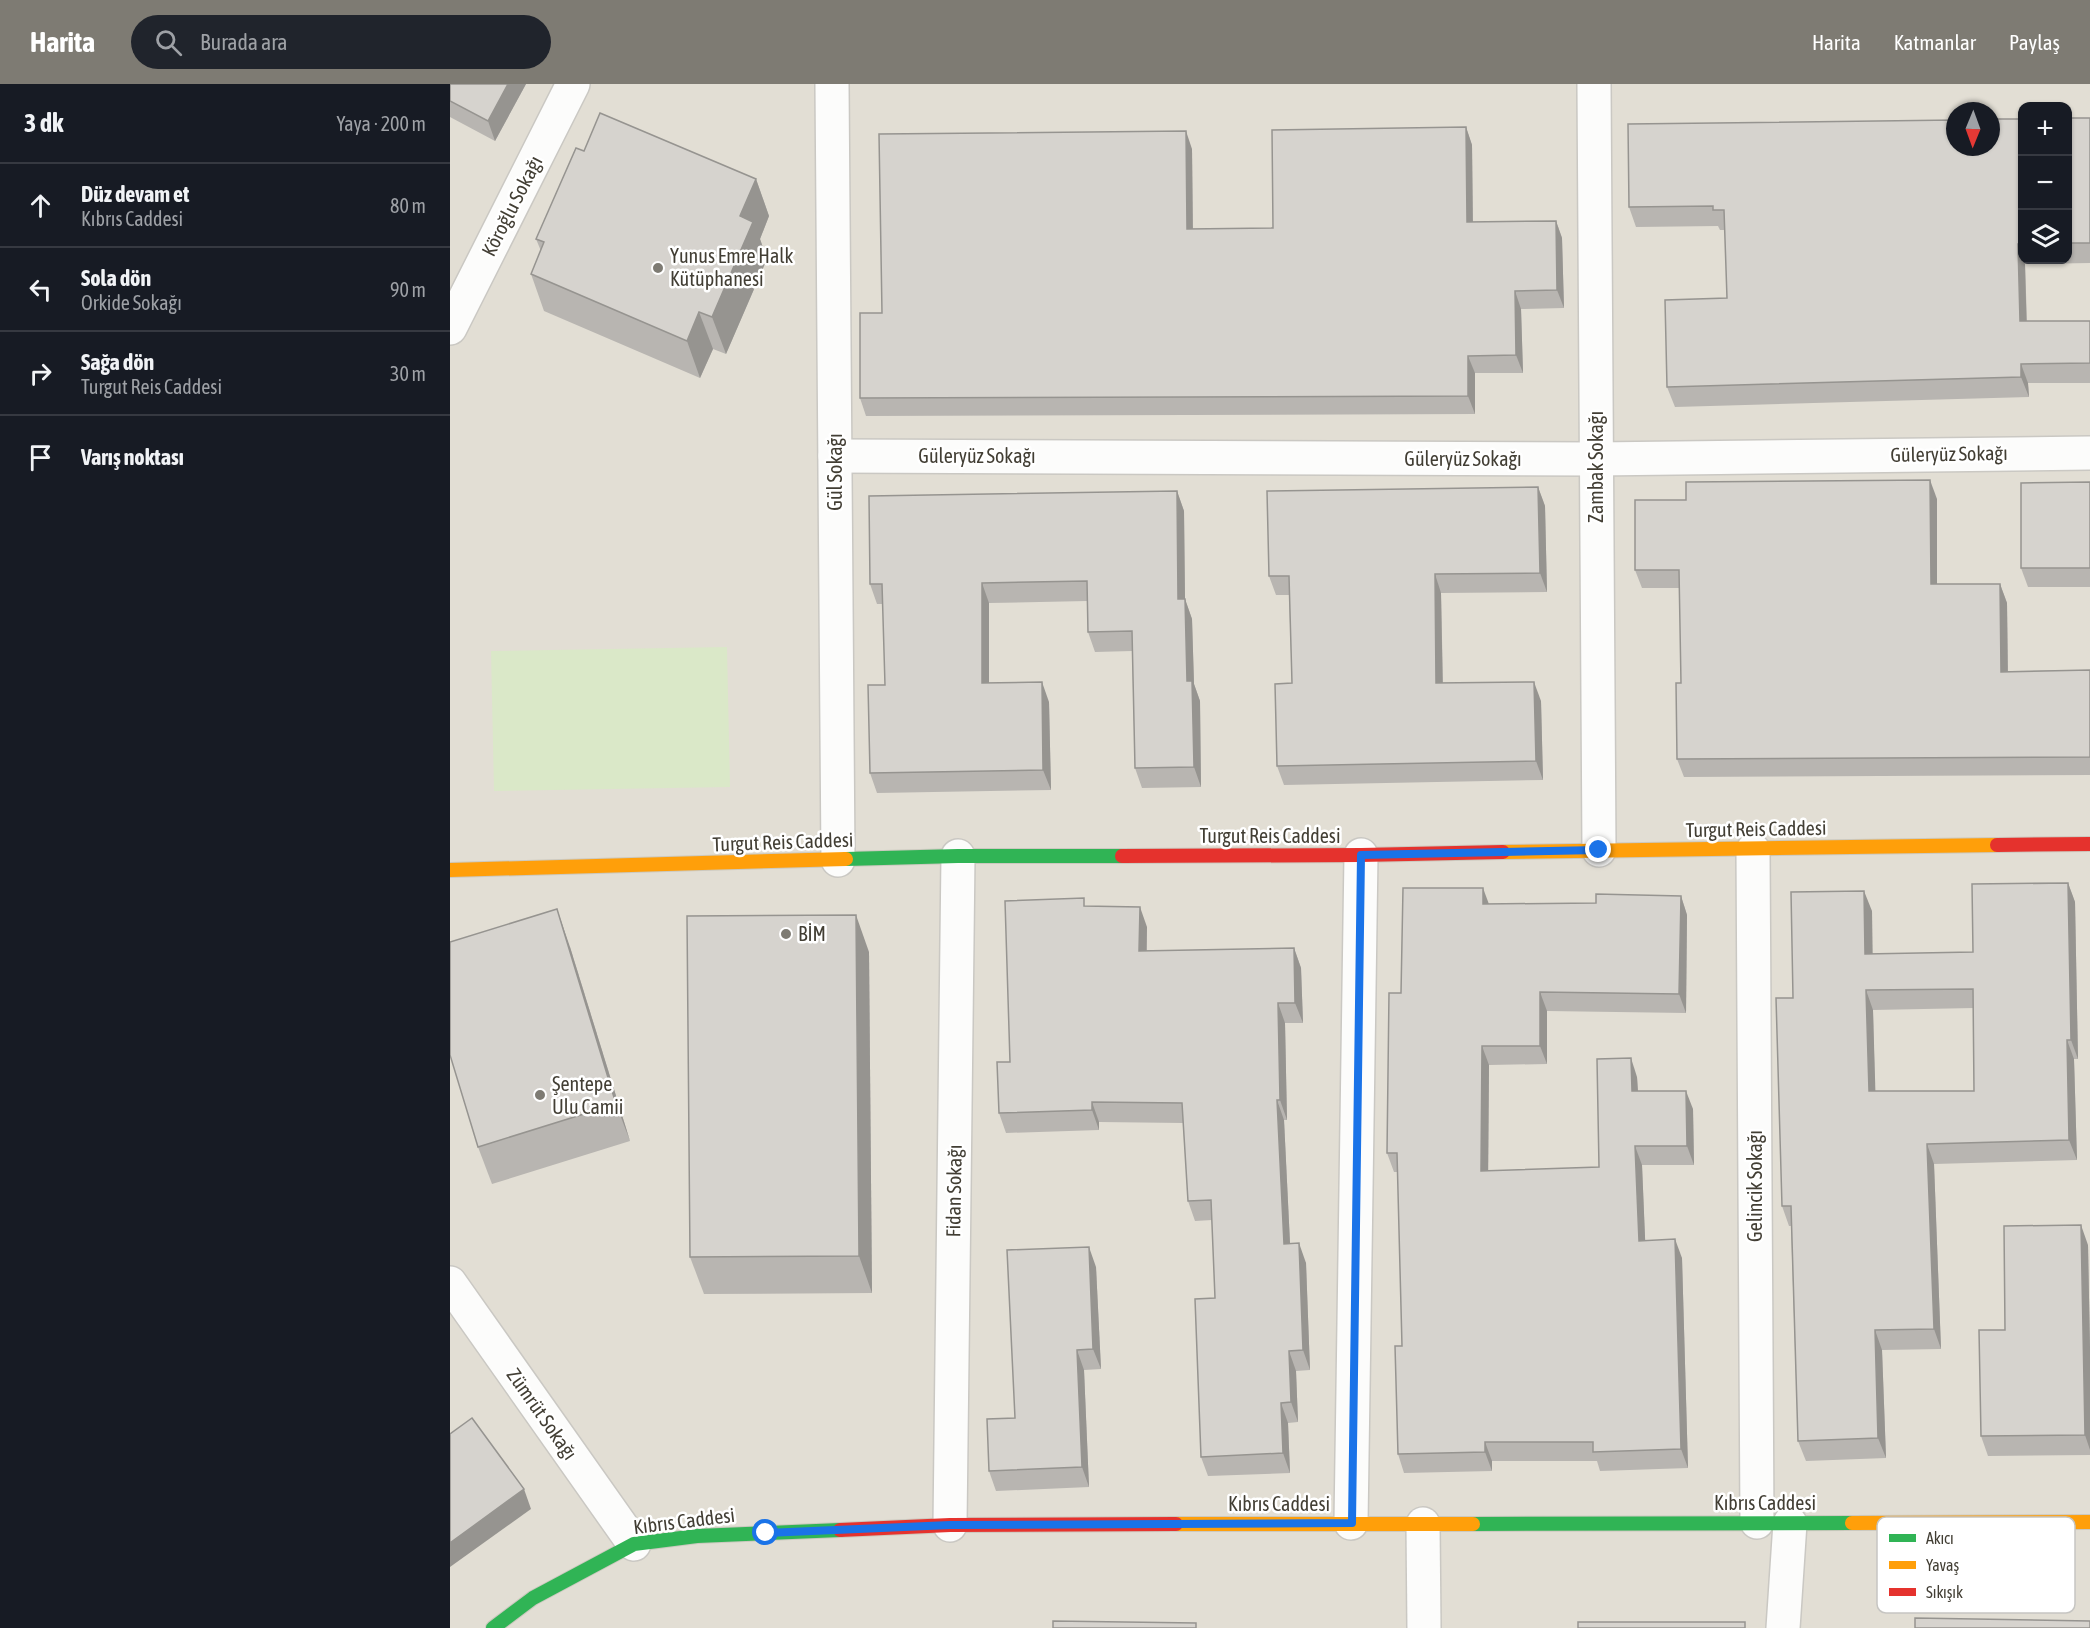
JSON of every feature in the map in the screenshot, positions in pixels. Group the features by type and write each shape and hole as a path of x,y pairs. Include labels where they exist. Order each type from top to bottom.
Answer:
{"street":[{"name":"Köroğlu Sokağı","path":"450,328 573,84"},
{"name":"Gül Sokağı","path":"832,84 838,860"},
{"name":"Zambak Sokağı","path":"1594,84 1599,850"},
{"name":"Güleryüz Sokağı","path":"835,456 1596,459 2090,453"},
{"name":"Turgut Reis Caddesi","path":"450,870 958,856 1361,855 2090,844"},
{"name":"Gelincik Sokağı","path":"1753,849 1757,1522"},
{"path":"1352,1523 1361,855"},
{"name":"Fidan Sokağı","path":"950,1525 958,856"},
{"name":"Zümrüt Sokağı","path":"450,1283 633,1544"},
{"name":"Kıbrıs Caddesi","path":"2075,1522 2090,1522"},
{"path":"1783,1628 1790,1523"},
{"name":"Kıbrıs Caddesi","path":"493,1628 533,1598 633,1544 697,1536 950,1525 1877,1523"},
{"path":"1423,1524 1424,1628"}],"shaded area":[{"path":"450,84 2090,84 2090,1628 450,1628"}],"green space":[{"path":"727,647 730,787 494,791 491,651"}],"building":[{"path":"450,84 508,84 488,121 450,101"},
{"name":"Yunus Emre Halk Kütüphanesi","path":"600,113 756,179 740,216 753,222 712,317 699,312 687,341 531,274 544,242 536,239 576,148 584,151"},
{"path":"2072,118 2090,118 2090,243 2072,243"},
{"path":"2000,119 2018,119 2020,321 2090,321 2090,363 2021,364 2021,377 1667,387 1665,300 1727,298 1724,210 1713,210 1713,206 1629,207 1628,124 1946,120 1946,156 2000,156"},
{"path":"1466,127 1467,222 1556,221 1557,290 1515,291 1516,355 1468,356 1468,396 860,398 860,313 882,313 879,134 1186,131 1187,229 1273,228 1272,130"},
{"path":"1930,480 1931,584 2000,584 2001,672 2090,670 2090,757 1677,759 1676,683 1681,683 1679,570 1635,570 1635,500 1686,500 1686,482"},
{"path":"2090,482 2090,568 2021,568 2021,483"},
{"path":"1538,487 1540,573 1435,574 1436,683 1534,682 1536,761 1277,766 1275,684 1292,683 1289,576 1269,576 1267,491"},
{"path":"1177,491 1178,599 1185,599 1187,681 1192,681 1194,767 1135,768 1132,631 1088,632 1087,581 982,583 982,683 1042,682 1043,770 870,773 868,685 885,685 882,584 870,584 869,496"},
{"path":"2068,883 2071,1040 2067,1040 2069,1140 1927,1144 1934,1329 1875,1330 1878,1438 1798,1441 1791,1206 1782,1206 1776,998 1793,998 1791,892 1864,891 1865,954 1973,952 1972,884","holes":["1973,989 1974,1091 1869,1091 1866,990"]},
{"path":"1403,888 1483,888 1483,904 1596,903 1596,894 1681,896 1679,994 1540,992 1540,1046 1482,1046 1481,1171 1599,1167 1597,1059 1631,1058 1632,1091 1686,1091 1687,1146 1635,1146 1639,1241 1675,1239 1681,1449 1593,1452 1593,1442 1485,1442 1485,1452 1398,1454 1395,1346 1402,1346 1397,1153 1387,1153 1389,993 1401,993"},
{"path":"1084,898 1084,906 1140,907 1139,951 1294,948 1295,1003 1278,1003 1280,1100 1277,1100 1284,1244 1299,1243 1303,1350 1289,1351 1291,1402 1281,1403 1283,1453 1201,1457 1195,1299 1215,1298 1211,1200 1188,1201 1182,1103 1092,1102 1092,1110 999,1113 997,1062 1010,1062 1005,901"},
{"name":"Şentepe Ulu Camii","path":"557,909 616,1104 478,1147 450,1055 450,942"},
{"path":"856,915 859,1256 690,1257 687,916"},
{"path":"2081,1225 2085,1435 1981,1436 1979,1330 2005,1330 2004,1226"},
{"path":"1089,1247 1093,1349 1077,1350 1082,1467 989,1471 987,1419 1015,1418 1007,1250"},
{"path":"472,1418 524,1489 450,1543 450,1434"},
{"path":"1915,1618 2090,1621 2090,1628 1915,1628"},
{"path":"1053,1621 1196,1623 1196,1628 1053,1628"},
{"path":"1578,1622 1745,1622 1745,1628 1578,1628"}],"traffic: fast":[{"path":"846,859 1122,856"},
{"path":"1473,1524 1852,1523"},
{"path":"493,1628 533,1598 634,1544 697,1536 840,1530"}],"traffic: slow":[{"path":"1503,852 1997,845"},
{"path":"450,870 846,859"},
{"path":"2075,1522 2090,1522"},
{"path":"1852,1523 1877,1523"},
{"path":"1176,1524 1473,1524"}],"traffic: jam":[{"path":"1997,845 2090,844"},
{"path":"1122,856 1503,852"},
{"path":"840,1530 950,1525 1176,1524"}],"place":[{"name":"Yunus Emre Halk Kütüphanesi","path":"658,268"},
{"name":"BİM","path":"786,934"},
{"name":"Şentepe Ulu Camii","path":"540,1095"}],"route":[{"path":"766,1533 950,1525 1352,1523 1361,855 1599,850"}]}
